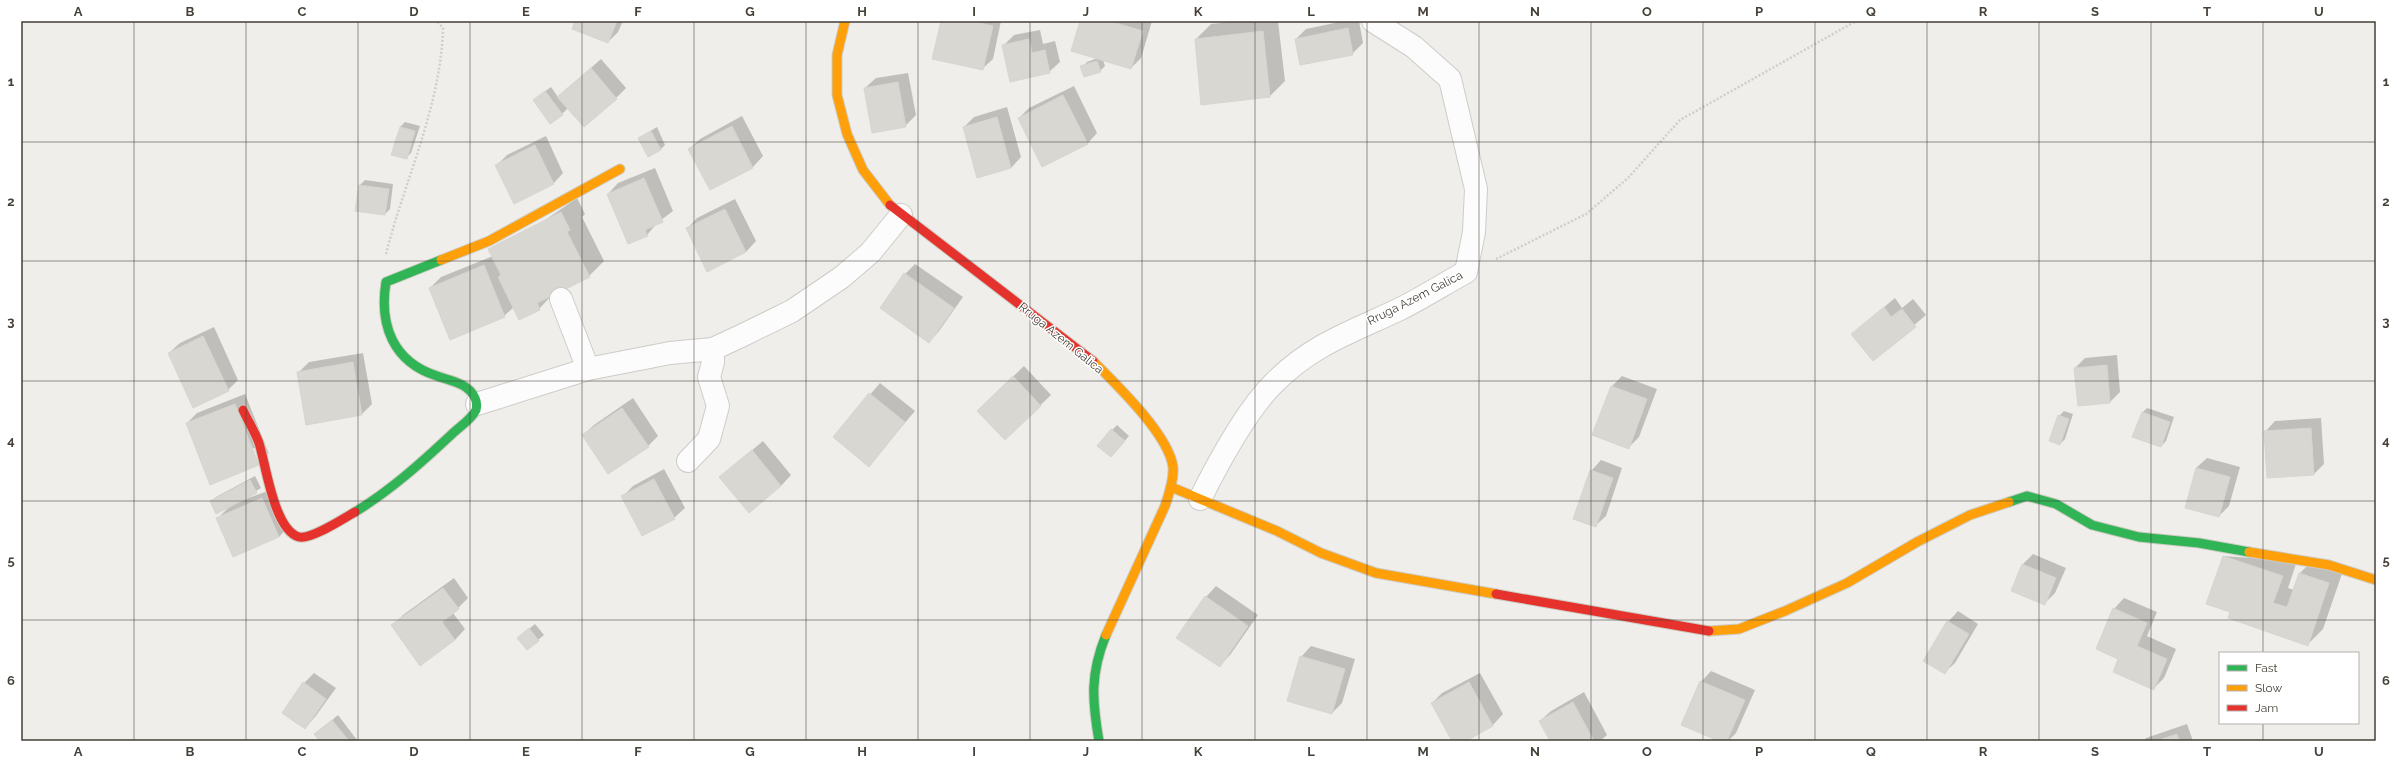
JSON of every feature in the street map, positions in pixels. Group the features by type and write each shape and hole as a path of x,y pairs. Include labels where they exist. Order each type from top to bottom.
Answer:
{"street":[{"name":"Rruga Azem Galica","path":"845,21 836,55 837,95 847,134 863,170 893,209 1093,361 1138,407 1163,443 1173,467 1171,487 1165,506 1119,603 1097,656 1092,699 1099,741"},
{"name":"Rruga Azem Galica","path":"1200,499 1218,462 1272,384 1309,354 1334,338 1400,308 1466,272 1474,232 1476,189 1450,79 1414,47 1373,21"},
{"path":"243,410 258,442 284,524 291,534 302,538 314,535 383,494 430,456 467,421 475,411 477,404 474,395 455,380 426,372 399,353 388,335 385,308 386,282 489,241 620,169"},
{"path":"477,404 588,369 670,353 713,349 792,311 842,277 870,253 901,215"},
{"path":"561,299 588,369"},
{"path":"688,461 709,439 718,406 708,377 713,362 713,349"},
{"path":"1171,487 1321,553 1376,573 1702,631 1739,629 1785,611 1847,583 1918,542 1970,515 2027,496 2056,504 2092,525 2132,535 2199,543 2329,565 2376,580"}],"path":[{"path":"386,282 386,255 396,215 432,106 439,73 443,28 437,21"},
{"path":"1466,272 1586,214 1628,178 1680,120 1856,21"}],"building":[{"path":"575,21 617,21 608,43 572,29"},
{"path":"941,21 972,21 993,26 983,70 932,59"},
{"path":"1080,21 1109,21 1143,31 1131,69 1071,51"},
{"path":"1348,28 1353,55 1300,65 1295,39"},
{"path":"1263,31 1270,97 1201,105 1195,39"},
{"path":"1029,39 1032,53 1045,50 1050,73 1010,82 1002,45"},
{"path":"1097,61 1101,72 1084,77 1080,66"},
{"path":"591,68 617,99 584,127 557,97"},
{"path":"898,82 906,127 872,133 864,88"},
{"path":"545,91 563,115 550,124 533,100"},
{"path":"1063,95 1088,144 1042,167 1018,118"},
{"path":"997,117 1011,168 977,178 963,127"},
{"path":"732,126 753,168 710,190 688,149"},
{"path":"400,127 415,131 407,159 391,155"},
{"path":"651,131 661,150 648,157 638,138"},
{"path":"535,145 554,184 514,204 495,165"},
{"path":"644,178 663,222 645,230 648,236 628,244 607,194"},
{"path":"359,185 389,189 385,215 355,211"},
{"path":"725,209 746,252 707,272 686,228"},
{"path":"561,212 570,230 567,232 590,277 537,303 540,310 519,320 498,277 501,275 488,249"},
{"path":"484,265 505,317 450,340 429,288"},
{"path":"904,273 954,308 929,343 880,308"},
{"path":"1884,307 1891,317 1902,309 1916,327 1873,361 1851,334"},
{"path":"203,336 229,391 193,408 168,353"},
{"path":"353,362 362,415 306,425 297,372"},
{"path":"2107,365 2110,403 2078,406 2074,368"},
{"path":"1013,376 1041,406 1005,440 977,411"},
{"path":"1611,386 1647,399 1629,449 1592,435"},
{"path":"869,393 905,422 869,467 833,437"},
{"path":"235,404 259,465 210,485 186,423"},
{"path":"622,408 649,447 608,474 582,435"},
{"path":"2142,412 2170,422 2161,447 2132,437"},
{"path":"2058,415 2069,419 2060,445 2049,441"},
{"path":"2311,428 2314,475 2267,478 2264,431"},
{"path":"1111,429 1125,441 1111,457 1097,446"},
{"path":"752,450 781,486 749,513 719,477"},
{"path":"2196,468 2230,477 2219,517 2185,508"},
{"path":"1590,470 1613,478 1596,527 1573,519"},
{"path":"654,479 675,519 642,536 621,496"},
{"path":"250,480 257,493 216,514 210,501"},
{"path":"262,498 279,537 233,557 216,518"},
{"path":"2223,556 2283,576 2273,603 2287,607 2299,573 2329,583 2308,646 2228,618 2230,612 2206,604"},
{"path":"2022,564 2056,578 2045,605 2011,591"},
{"path":"443,588 459,609 442,622 455,640 420,666 391,625"},
{"path":"1205,596 1248,626 1220,667 1176,638"},
{"path":"2113,608 2147,623 2137,646 2167,659 2154,690 2113,672 2118,659 2096,649"},
{"path":"1947,621 1969,634 1945,674 1923,661"},
{"path":"529,628 539,641 527,650 517,638"},
{"path":"1300,656 1345,669 1332,714 1287,701"},
{"path":"1700,681 1745,700 1727,741 1719,741 1681,725"},
{"path":"303,682 326,699 305,729 282,713"},
{"path":"1469,682 1493,726 1466,741 1452,741 1431,703"},
{"path":"1573,702 1594,741 1550,741 1539,721"},
{"path":"332,720 349,741 320,741 314,734"},
{"path":"2177,734 2179,741 2156,741"}],"traffic: fast":[{"path":"355,512 381,495 405,476 468,420 476,410 476,400 468,389 459,383 422,370 409,361 392,340 387,327 384,298 386,282 441,260"},
{"path":"2009,502 2027,496 2056,504 2092,525 2139,537 2199,543 2249,552"},
{"path":"1099,741 1095,713 1094,687 1097,662 1106,635"}],"traffic: slow":[{"path":"845,21 837,55 837,95 847,134 863,170 890,205"},
{"path":"441,260 489,241 620,169"},
{"path":"1093,361 1127,396 1152,425 1162,440 1169,454 1173,467 1170,492 1165,506 1106,635"},
{"path":"1171,487 1277,531 1321,553 1376,573 1496,594"},
{"path":"1709,631 1739,629 1785,611 1847,583 1917,542 1970,515 2009,502"},
{"path":"2249,552 2329,565 2376,580"}],"traffic: jam":[{"path":"890,205 1093,361"},
{"path":"243,410 259,443 277,510 290,532 299,537 311,535 327,528 355,512"},
{"path":"1496,594 1709,631"}]}
